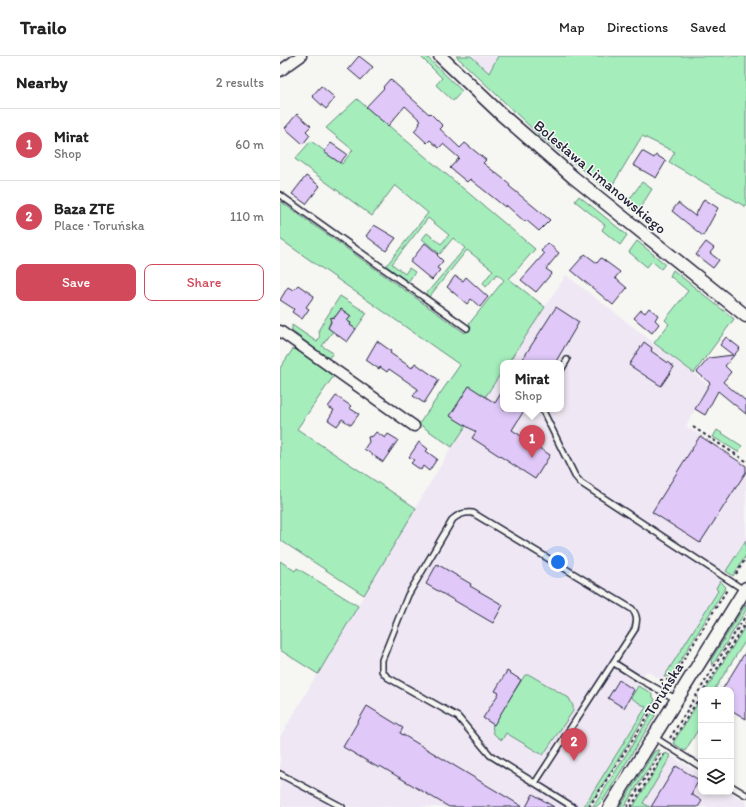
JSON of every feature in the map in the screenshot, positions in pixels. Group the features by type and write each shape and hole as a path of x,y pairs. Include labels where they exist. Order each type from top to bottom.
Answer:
{"street":[{"path":"280,71 301,56"},
{"name":"Bolesława Limanowskiego","path":"440,56 502,115 573,177 746,316"},
{"path":"280,331 414,426"},
{"name":"Toruńska","path":"610,807 745,589"}],"lane":[{"path":"280,195 467,328"},
{"path":"564,365 567,360"},
{"path":"544,412 575,476 580,483 731,582 745,589"},
{"path":"535,783 614,663 635,629 637,618 632,609 473,513 463,513 453,519 408,595 382,660 382,671 387,677 458,717 490,755 573,807"},
{"path":"614,663 676,700"},
{"path":"653,737 698,765"},
{"path":"280,774 342,807"},
{"path":"734,788 746,795"}],"path":[{"path":"693,427 746,461"},
{"path":"590,807 746,558"},
{"path":"627,807 746,615"},
{"path":"706,687 746,622"}],"shaded area":[{"path":"471,56 498,56 489,74"},
{"path":"566,275 709,385 686,426 746,466 746,540 716,588 718,590 664,677 658,678 647,671 643,676 631,698 646,706 584,807 280,807 280,737 455,441 500,374 500,412 564,412 564,360 510,360"},
{"path":"671,756 698,772 698,795 734,794 746,802 746,807 650,807 643,803"}],"green space":[{"path":"420,56 426,56 462,91 453,101 436,85 442,78"},
{"path":"456,56 471,56 489,73 498,56 746,56 746,207 669,162 675,152 642,136 609,191 541,137"},
{"path":"357,99 535,249 509,279 545,307 510,360 500,360 500,375 452,447 419,424 460,365 280,239 280,201 465,333 471,326 469,324 504,280 497,274 486,287 483,283 493,270 467,250 429,297 426,294 465,248 453,238 440,254 422,239 427,233 441,244 449,235 428,218 392,264 405,274 409,268 415,272 408,282 386,266 428,213 395,185 372,216 295,159 311,141 342,164 353,150 326,128"},
{"path":"642,182 652,189 637,213 626,204"},
{"path":"579,196 627,235 620,245 602,230 605,225 575,201"},
{"path":"637,241 665,264 661,269 652,261 647,267 629,252"},
{"path":"673,270 734,319 694,373 654,343 669,324 665,320 688,291 670,276"},
{"path":"340,296 367,313 356,329 347,321 351,316 341,309 335,317 332,317 328,328 333,331 322,346 333,353 328,359 292,331 292,325 317,342 319,337 319,329"},
{"path":"293,349 298,349 335,374 297,429 416,508 364,595 280,540 280,368"},
{"path":"717,430 742,446 738,452 713,437"},
{"path":"746,540 746,555 733,576 726,571"},
{"path":"280,561 295,571 297,568 358,606 318,674 280,650"},
{"path":"720,581 726,587 671,676 664,677 718,591 716,588"},
{"path":"746,604 746,610 712,666 711,660"},
{"path":"746,625 746,640 716,687 708,687"},
{"path":"525,675 530,675 569,698 573,706 573,711 543,755 506,733 502,740 493,732 493,724"},
{"path":"638,686 650,692 655,700 596,795 586,807 584,806 646,707 631,698"},
{"path":"698,703 698,730 685,751 673,743"},
{"path":"656,707 655,716 604,799 597,806 592,807 599,798"},
{"path":"660,750 624,807 620,807 654,752"},
{"path":"666,753 671,756 643,803 650,807 633,807"}],"building":[{"path":"359,56 373,67 361,80 348,69"},
{"path":"390,79 429,114 430,113 443,126 440,129 460,148 465,143 486,160 483,163 510,184 509,186 550,220 539,231 526,220 525,222 506,205 505,207 470,179 467,182 450,168 459,158 443,144 439,148 430,140 427,143 414,131 421,121 405,106 388,126 366,107 384,88 383,87"},
{"path":"321,86 335,98 326,109 312,96"},
{"path":"297,114 311,126 306,131 310,135 303,144 285,128"},
{"path":"331,143 347,154 340,163 324,152"},
{"path":"642,151 654,158 656,155 666,161 656,178 633,165"},
{"path":"306,176 320,186 306,204 292,194"},
{"path":"704,199 718,208 703,236 672,211 678,203 695,216"},
{"path":"374,225 396,238 386,251 366,236"},
{"path":"706,242 714,248 710,253 719,260 713,268 696,255"},
{"path":"425,243 438,254 437,255 443,261 437,268 440,270 432,280 410,262"},
{"path":"548,243 559,253 546,269 552,273 536,292 521,280 544,254 541,251"},
{"path":"585,254 597,263 601,258 620,272 615,278 627,288 613,305 571,270"},
{"path":"455,276 463,281 466,277 488,297 480,307 471,299 467,304 447,287"},
{"path":"298,285 314,296 306,307 309,309 302,319 292,312 294,309 280,300 288,287 293,290"},
{"path":"556,307 579,322 557,360 522,360"},
{"path":"649,308 658,315 655,320 659,324 652,333 634,318 641,310 645,313"},
{"path":"341,309 351,316 347,321 356,329 347,342 328,328 331,322 330,318 335,317"},
{"path":"726,337 740,348 725,366 731,372 723,382 746,401 746,414 718,391 705,415 695,409 710,383 697,372 709,358 733,355 720,345"},
{"path":"377,341 391,351 390,353 412,368 415,363 439,380 424,403 413,396 418,389 389,369 387,372 380,367 379,369 366,360"},
{"path":"644,342 652,348 651,351 674,367 661,386 629,365"},
{"path":"469,386 495,403 500,395 500,412 523,412 512,430 550,455 535,479 472,438 476,432 450,416"},
{"path":"336,396 351,406 349,408 359,414 351,425 342,419 337,426 328,420 334,410 328,407"},
{"path":"376,432 385,438 388,434 398,440 383,462 364,449 369,442 368,437 373,436"},
{"path":"700,436 746,466 746,472 700,543 652,512"},
{"path":"419,442 428,449 426,451 437,459 429,471 423,466 421,470 411,463 414,460 409,457"},
{"path":"437,564 471,584 470,586 503,605 493,623 426,584"},
{"path":"746,651 746,719 734,712 734,687 724,687"},
{"path":"507,671 521,680 494,725 483,718 499,693 495,691"},
{"path":"619,680 634,690 624,708 608,698"},
{"path":"367,706 403,728 400,733 523,807 449,807 380,766 379,768 343,747"},
{"path":"676,766 698,779 691,794 702,801 698,807 651,807"},
{"path":"533,794 554,807 526,807"}],"place":[{"name":"Mirat","path":"532,458"},
{"name":"Baza ZTE","path":"574,761"}]}
